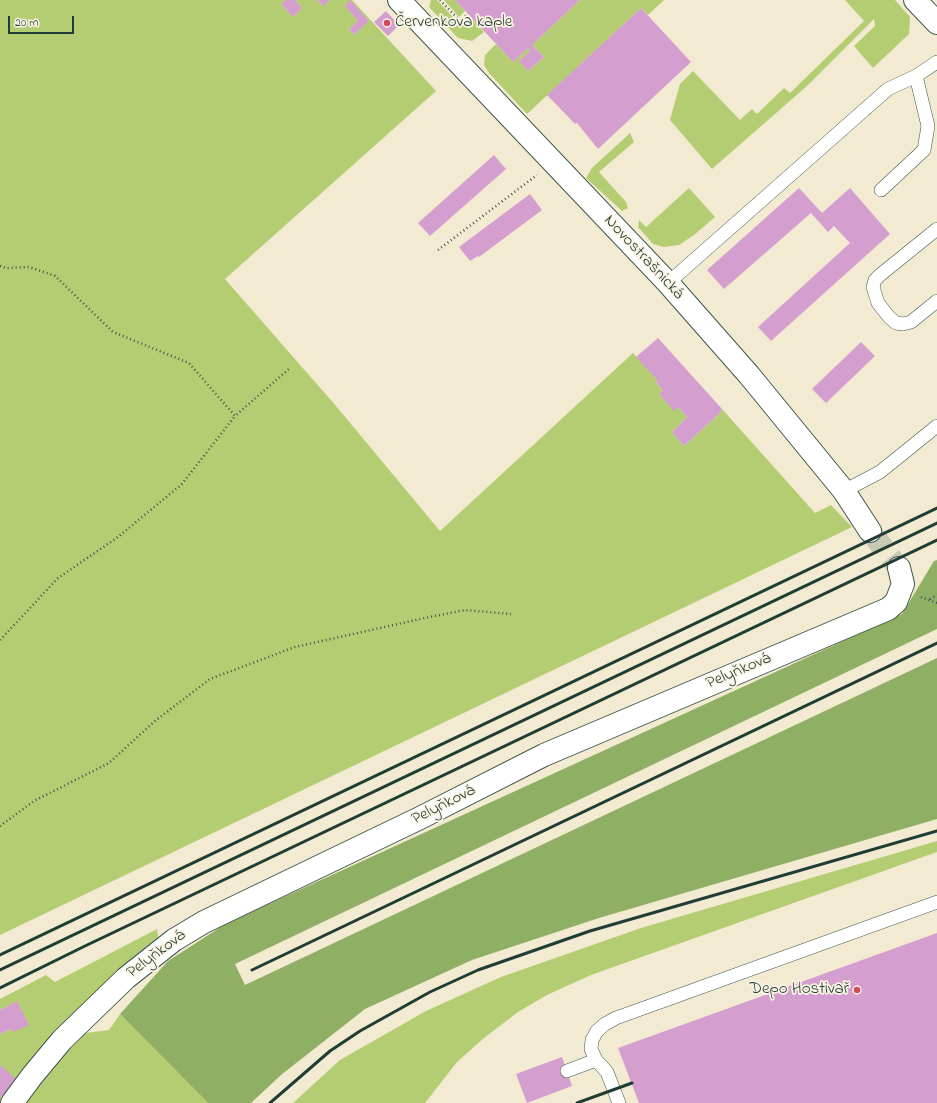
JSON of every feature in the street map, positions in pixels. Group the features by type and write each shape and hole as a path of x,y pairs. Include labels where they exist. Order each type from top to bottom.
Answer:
{"street":[{"name":"Novostrašnická","path":"399,0 668,283 749,375 844,491 870,531"},
{"path":"915,0 937,23"},
{"name":"Pelyňková","path":"12,1103 62,1040 148,959 174,940 204,922 420,818 544,755 888,609 896,602 901,592 903,584 899,568"}],"lane":[{"path":"668,283 888,89 916,76 937,63"},
{"path":"881,190 924,150 928,126 916,76"},
{"path":"937,229 880,275 875,280 873,287 878,303 888,317 896,323 903,324 911,322 937,301"},
{"path":"844,491 880,472 937,426"},
{"path":"619,1103 607,1072 596,1060 591,1048 592,1040 596,1031 605,1024 616,1018 937,902"},
{"path":"567,1071 596,1060"}],"path":[{"path":"440,0 460,21 468,14"},
{"path":"438,250 554,163"},
{"path":"0,266 6,268 29,267 55,276 113,332 189,363 235,416"},
{"path":"0,640 58,578 118,537 182,484 235,416 289,369"},
{"path":"937,595 929,599 937,603"},
{"path":"0,826 34,801 109,763 155,722 210,679 294,647 425,618 465,610 511,614"}],"green space":[{"path":"0,0 286,0 281,4 293,17 302,8 295,0 317,0 323,6 330,0 352,0 436,91 225,279 336,406 440,531 633,353 658,381 656,383 663,390 659,394 674,410 678,407 687,417 672,432 684,446 720,413 722,409 815,513 831,505 852,527 0,935","holes":["350,1 369,21 354,35 349,29 358,21 345,6"]},
{"path":"431,0 437,0 460,25 470,16 484,32 472,41 458,38 429,7"},
{"path":"444,0 455,0 465,11 459,17"},
{"path":"580,0 664,0 648,15 641,8 527,114 489,73 484,65 485,55 496,44 513,62 528,48 530,51 519,61 528,71 544,57 532,45"},
{"path":"845,0 895,0 910,17 909,34 873,68 854,46 875,26 874,19 807,86 712,169 670,120 680,84 693,71 740,120 752,109 757,114 784,88 790,93 864,21"},
{"path":"630,133 634,142 599,172 626,202 628,208 622,211 586,178 592,168"},
{"path":"689,188 715,217 694,235 679,245 664,247 653,244 638,227 639,220 646,227"},
{"path":"937,560 937,629 235,964 245,985 937,658 937,819 599,918 472,960 365,1009 281,1075 251,1103 208,1103 120,1014 168,961 227,923 902,614 934,561"},
{"path":"937,841 937,852 591,975 547,995 518,1012 484,1038 457,1062 425,1103 293,1103 340,1060 426,1011 501,977 641,928"},
{"path":"157,929 159,943 17,1080 1,1097 2,1103 0,1103 0,1034 11,1029 13,1032 28,1024 17,1002 0,1010 0,999 46,975 55,982"},
{"path":"120,1014 208,1103 22,1103 40,1079 86,1033 109,1030"}],"building":[{"path":"286,0 295,0 302,8 293,17 281,4"},
{"path":"317,0 330,0 323,6"},
{"path":"350,0 369,21 354,35 349,29 358,21 345,6"},
{"path":"455,0 580,0 532,45 544,57 528,71 519,61 530,51 528,48 513,62"},
{"path":"641,8 691,62 598,149 577,123 575,124 547,95"},
{"name":"Červenkova kaple","path":"386,11 399,25 388,36 374,22"},
{"path":"494,155 506,169 430,236 418,223"},
{"path":"799,188 822,213 850,188 890,234 771,341 758,327 850,243 834,226 828,232 811,213 724,289 707,270"},
{"path":"530,194 542,210 479,257 478,256 470,261 459,247"},
{"path":"658,338 722,409 720,413 684,446 672,432 687,417 678,407 674,411 659,394 663,390 656,383 658,381 636,357"},
{"path":"861,342 875,356 826,403 812,389"},
{"name":"Depo Hostivař","path":"937,933 937,1103 639,1103 618,1048"},
{"path":"17,1001 29,1025 13,1032 11,1029 0,1034 0,1010"},
{"path":"562,1057 572,1086 527,1103 516,1074"},
{"path":"0,1065 17,1080 1,1097 0,1096"}],"tunnel":[{"path":"870,531 899,568"}],"railway":[{"path":"0,955 937,508"},
{"path":"0,970 937,523"},
{"path":"0,988 85,946 937,540"},
{"path":"252,970 937,643"},
{"path":"270,1103 330,1051 360,1031 430,992 478,970 590,931 937,831"},
{"path":"577,1103 632,1083"}],"place":[{"name":"Červenkova kaple","path":"387,23"},
{"name":"Depo Hostivař","path":"857,990"}]}
